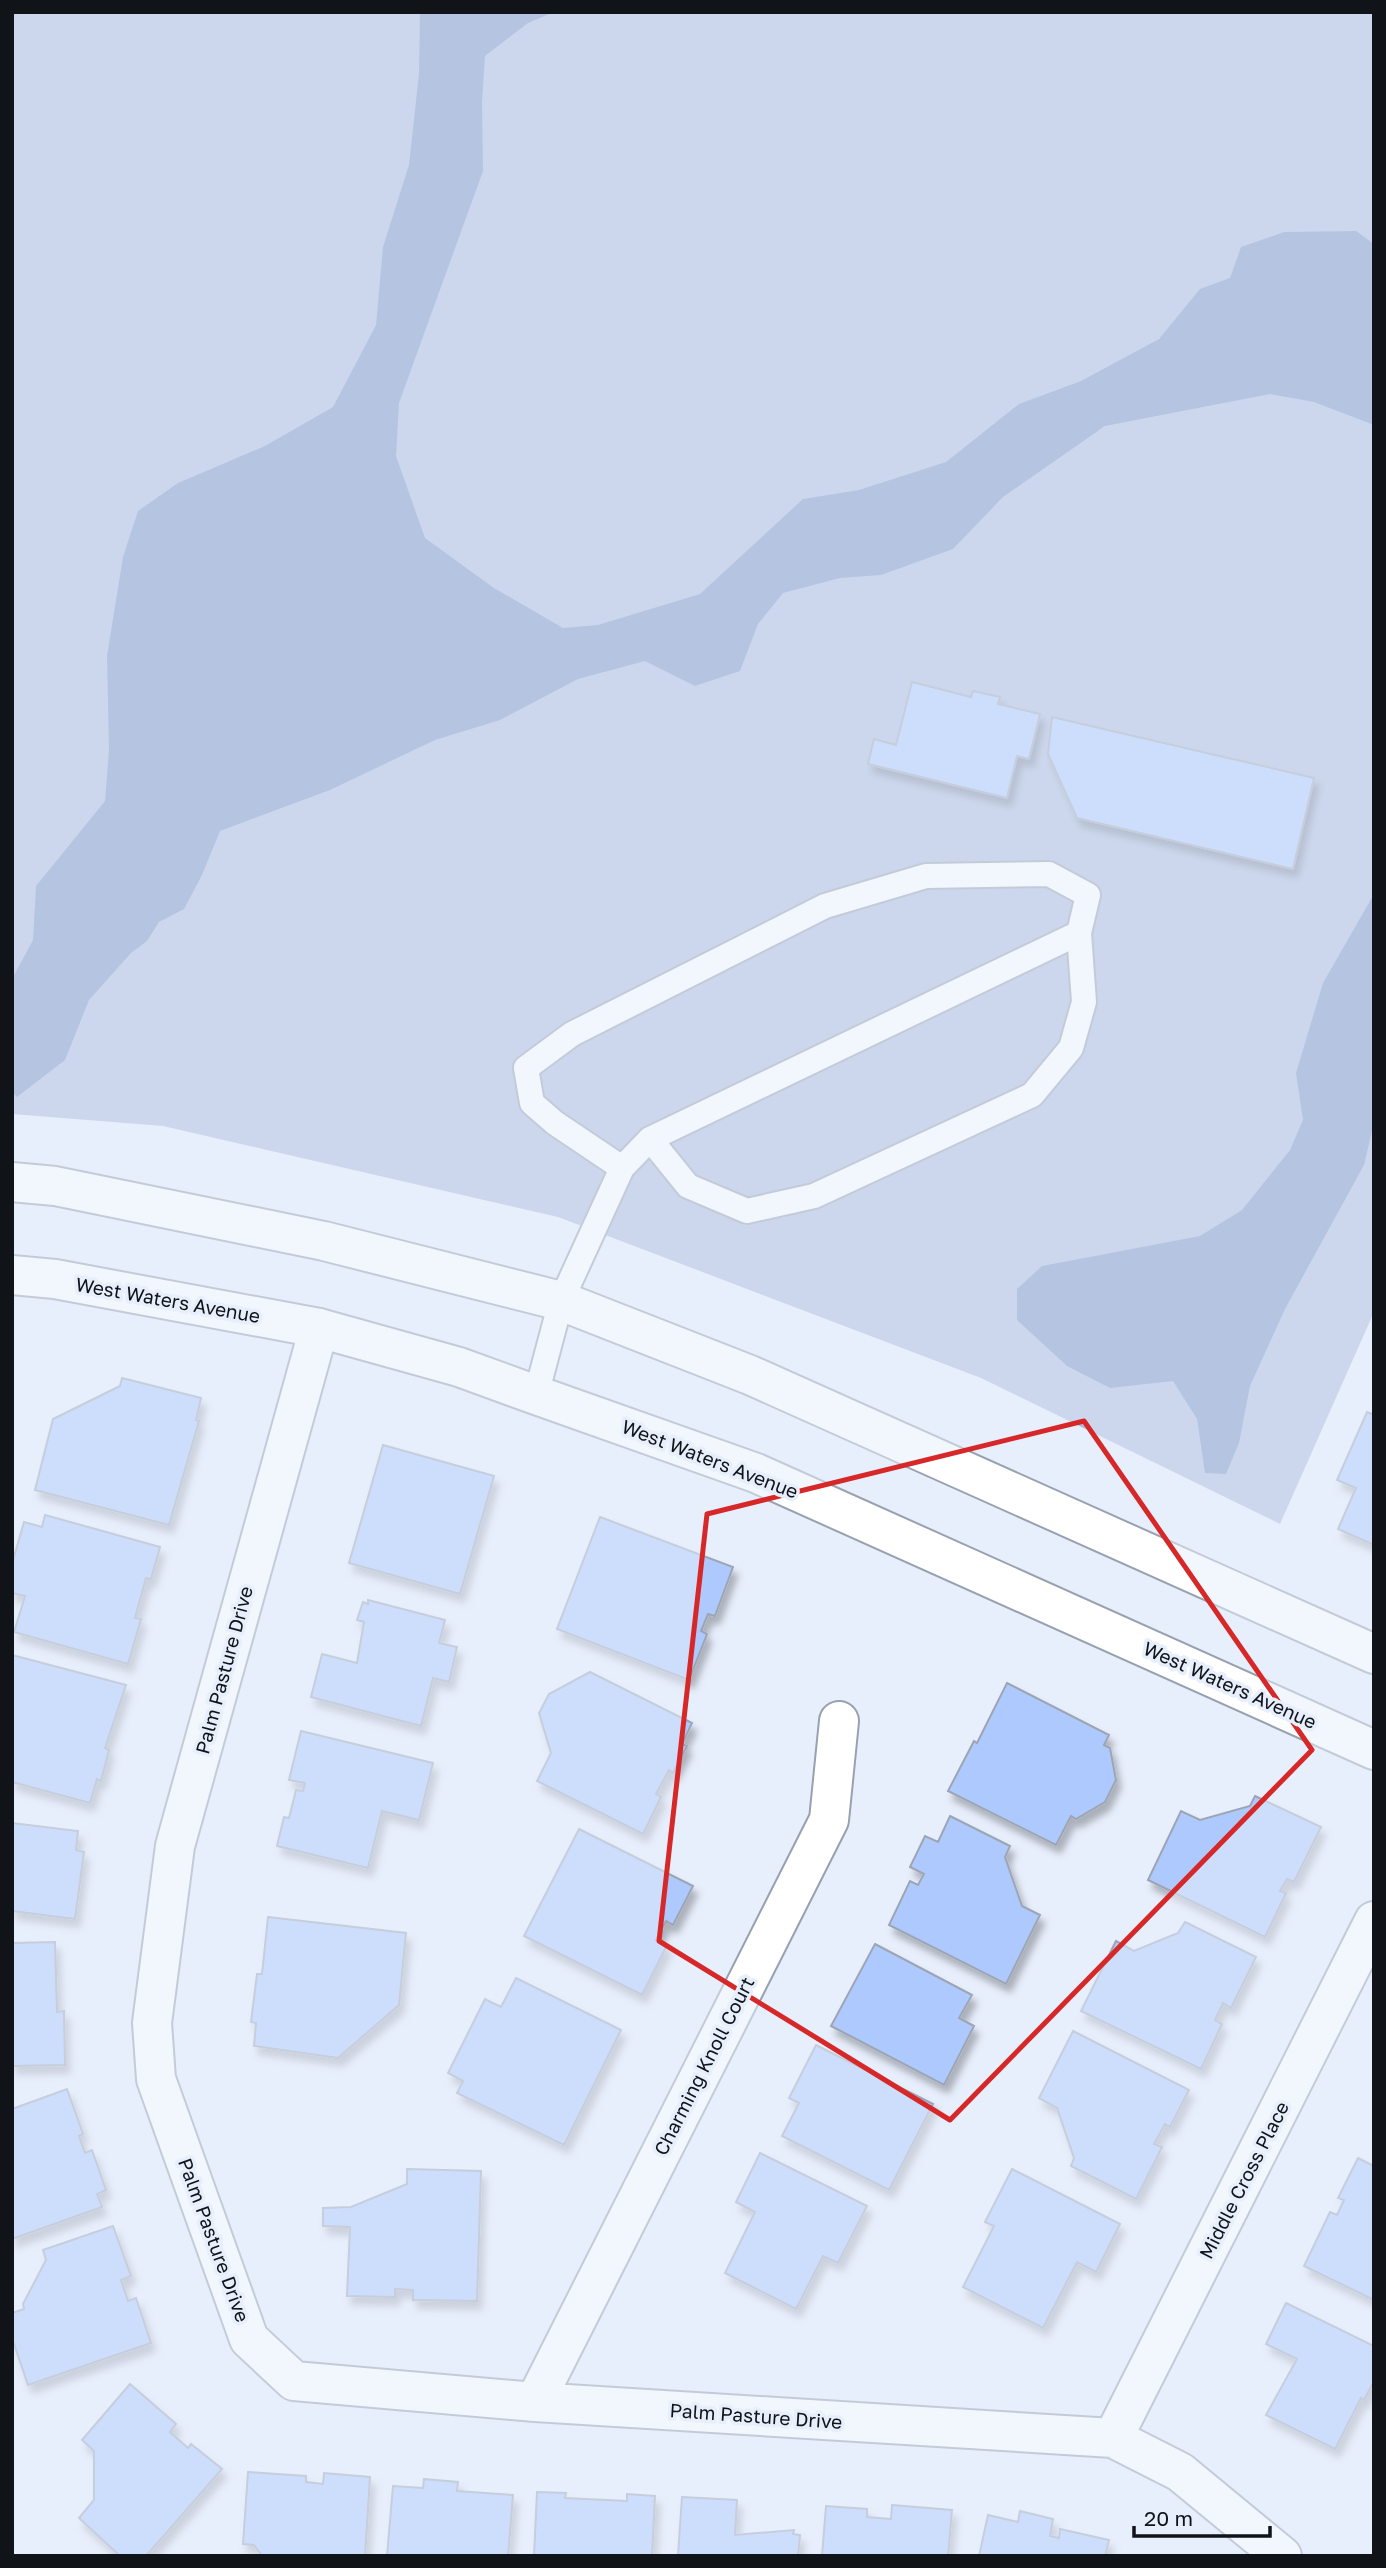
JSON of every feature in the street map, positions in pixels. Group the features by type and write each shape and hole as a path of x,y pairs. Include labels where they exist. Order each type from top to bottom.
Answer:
{"street":[{"path":"12,1182 55,1186 324,1241 561,1301 750,1375 1374,1654"},
{"name":"West Waters Avenue","path":"12,1275 55,1279 319,1328 460,1367 757,1474 1374,1750"},
{"name":"Palm Pasture Drive","path":"319,1328 175,1846 152,2023 156,2079 249,2339 293,2381 535,2402 1112,2438 1180,2472 1282,2556"},
{"name":"Charming Knoll Court","path":"535,2402 829,1820 839,1721"},
{"name":"Middle Cross Place","path":"1112,2438 1374,1921"}],"lane":[{"path":"622,1168 555,1123 532,1103 526,1069 572,1034 825,906 926,876 1049,874 1088,895 1079,933 1084,1002 1071,1048 1032,1095 814,1196 747,1211 688,1186 650,1139"},
{"path":"536,1395 561,1301 622,1168 650,1139 1079,933"}],"highlighted area":[{"path":"1084,1421 1312,1750 950,2120 659,1941 707,1514"}],"shaded area":[{"path":"12,12 1374,12 1374,1312 1280,1524 981,1378 558,1217 163,1126 12,1114"},
{"path":"420,12 554,12 528,23 485,56 482,102 483,171 399,403 396,456 425,538 494,588 563,628 598,625 700,594 803,499 859,490 946,462 1019,404 1081,381 1159,339 1200,289 1230,278 1241,247 1284,232 1356,231 1374,244 1374,425 1314,402 1270,394 1105,426 1003,497 953,549 881,575 840,578 783,593 758,624 740,671 695,686 645,661 578,679 500,720 435,740 330,790 220,831 184,909 159,922 147,941 131,953 89,1000 65,1060 17,1097 12,1092 12,979 33,940 36,886 105,801 109,750 107,656 123,557 138,511 178,483 265,446 333,407 376,325 383,247 409,165 419,73"},
{"path":"1374,894 1374,1122 1364,1165 1285,1309 1250,1386 1239,1443 1226,1474 1205,1473 1197,1419 1173,1381 1110,1388 1067,1366 1017,1320 1017,1289 1042,1266 1200,1236 1242,1210 1290,1150 1303,1120 1296,1073 1323,983"}],"building":[{"path":"912,682 971,697 973,691 1000,697 998,704 1040,714 1029,759 1017,756 1007,798 868,764 874,739 896,745"},
{"path":"1052,717 1314,778 1293,869 1077,818 1048,754"},
{"path":"122,1378 201,1398 196,1420 199,1421 169,1525 35,1490 53,1419 120,1386"},
{"path":"1367,1412 1374,1415 1374,1545 1338,1529 1356,1488 1337,1480"},
{"path":"383,1445 494,1476 460,1594 349,1563"},
{"path":"45,1515 160,1547 151,1579 146,1578 135,1618 141,1619 128,1664 14,1632 25,1596 12,1593 12,1564 24,1522 42,1527"},
{"path":"600,1517 733,1567 715,1616 708,1614 701,1631 707,1634 689,1680 557,1629"},
{"path":"368,1600 445,1620 439,1643 457,1647 449,1682 433,1678 421,1726 311,1697 322,1654 357,1663 364,1622 357,1620 363,1602 368,1604"},
{"path":"12,1655 126,1685 105,1748 109,1750 101,1781 97,1779 90,1803 12,1782"},
{"path":"590,1672 692,1723 682,1744 687,1746 673,1773 669,1770 656,1794 661,1797 643,1834 537,1781 551,1753 539,1713 549,1694"},
{"path":"1007,1683 1109,1735 1104,1745 1110,1748 1116,1780 1105,1802 1076,1819 1071,1816 1056,1845 948,1791 974,1741 977,1743"},
{"path":"301,1731 433,1763 419,1820 382,1811 368,1868 277,1846 284,1817 289,1818 296,1790 303,1791 305,1783 289,1780"},
{"path":"1255,1796 1321,1827 1294,1882 1287,1879 1280,1891 1286,1893 1265,1937 1148,1880 1181,1811 1200,1820 1250,1806"},
{"path":"950,1816 1010,1846 1005,1857 1022,1906 1040,1915 1006,1984 889,1925 910,1881 918,1885 924,1874 910,1867 925,1836 938,1842"},
{"path":"12,1823 78,1831 76,1850 84,1852 75,1919 12,1911"},
{"path":"579,1829 693,1886 673,1925 666,1921 656,1940 667,1945 642,1995 524,1936"},
{"path":"268,1917 406,1933 399,2005 338,2058 254,2046 256,2023 251,2022 257,1974 262,1974"},
{"path":"1185,1922 1256,1957 1231,2008 1223,2003 1215,2020 1222,2024 1201,2069 1081,2011 1116,1941 1134,1951 1178,1933"},
{"path":"55,1942 57,2012 64,2011 65,2065 12,2066 12,1943"},
{"path":"875,1944 972,1995 959,2018 974,2026 944,2085 831,2026"},
{"path":"516,1978 621,2030 564,2145 457,2093 463,2081 448,2073 485,1999 501,2007"},
{"path":"1073,2031 1189,2090 1170,2127 1165,2124 1154,2144 1162,2147 1136,2199 1071,2166 1074,2158 1057,2108 1039,2098"},
{"path":"816,2045 933,2104 889,2190 782,2136 799,2103 789,2098"},
{"path":"67,2089 83,2134 79,2136 85,2153 92,2150 106,2190 97,2194 102,2207 12,2239 12,2109"},
{"path":"760,2153 867,2206 838,2263 823,2256 796,2309 725,2273 755,2212 736,2202"},
{"path":"1358,2158 1374,2166 1374,2300 1304,2266 1330,2212 1337,2215 1344,2200 1338,2198"},
{"path":"407,2169 481,2171 477,2301 413,2300 413,2290 395,2289 395,2297 347,2296 350,2227 323,2226 323,2208 351,2207 407,2184"},
{"path":"1012,2169 1120,2224 1096,2272 1077,2262 1043,2328 963,2287 994,2226 985,2222"},
{"path":"113,2226 131,2276 121,2280 128,2301 136,2298 151,2343 28,2385 12,2338 12,2313 24,2309 23,2304 46,2260 43,2250"},
{"path":"1286,2303 1374,2346 1374,2381 1364,2400 1361,2398 1335,2449 1266,2415 1297,2359 1266,2344"},
{"path":"130,2384 176,2424 170,2432 188,2448 191,2444 222,2469 146,2556 120,2556 79,2518 94,2500 94,2451 82,2440"},
{"path":"248,2472 306,2476 306,2482 323,2484 324,2473 370,2477 365,2556 262,2556 254,2545 243,2544"},
{"path":"424,2479 458,2482 457,2491 513,2495 508,2556 387,2556 393,2486 423,2488"},
{"path":"537,2492 566,2493 565,2498 627,2501 627,2494 655,2496 652,2556 534,2556"},
{"path":"682,2497 737,2500 735,2535 794,2530 793,2534 800,2535 798,2556 678,2556"},
{"path":"892,2505 952,2510 948,2556 822,2556 826,2506 867,2509 867,2517 891,2519"},
{"path":"1020,2511 1053,2519 1050,2536 1059,2538 1060,2529 1109,2540 1105,2556 979,2556 988,2515 1018,2522"}]}
